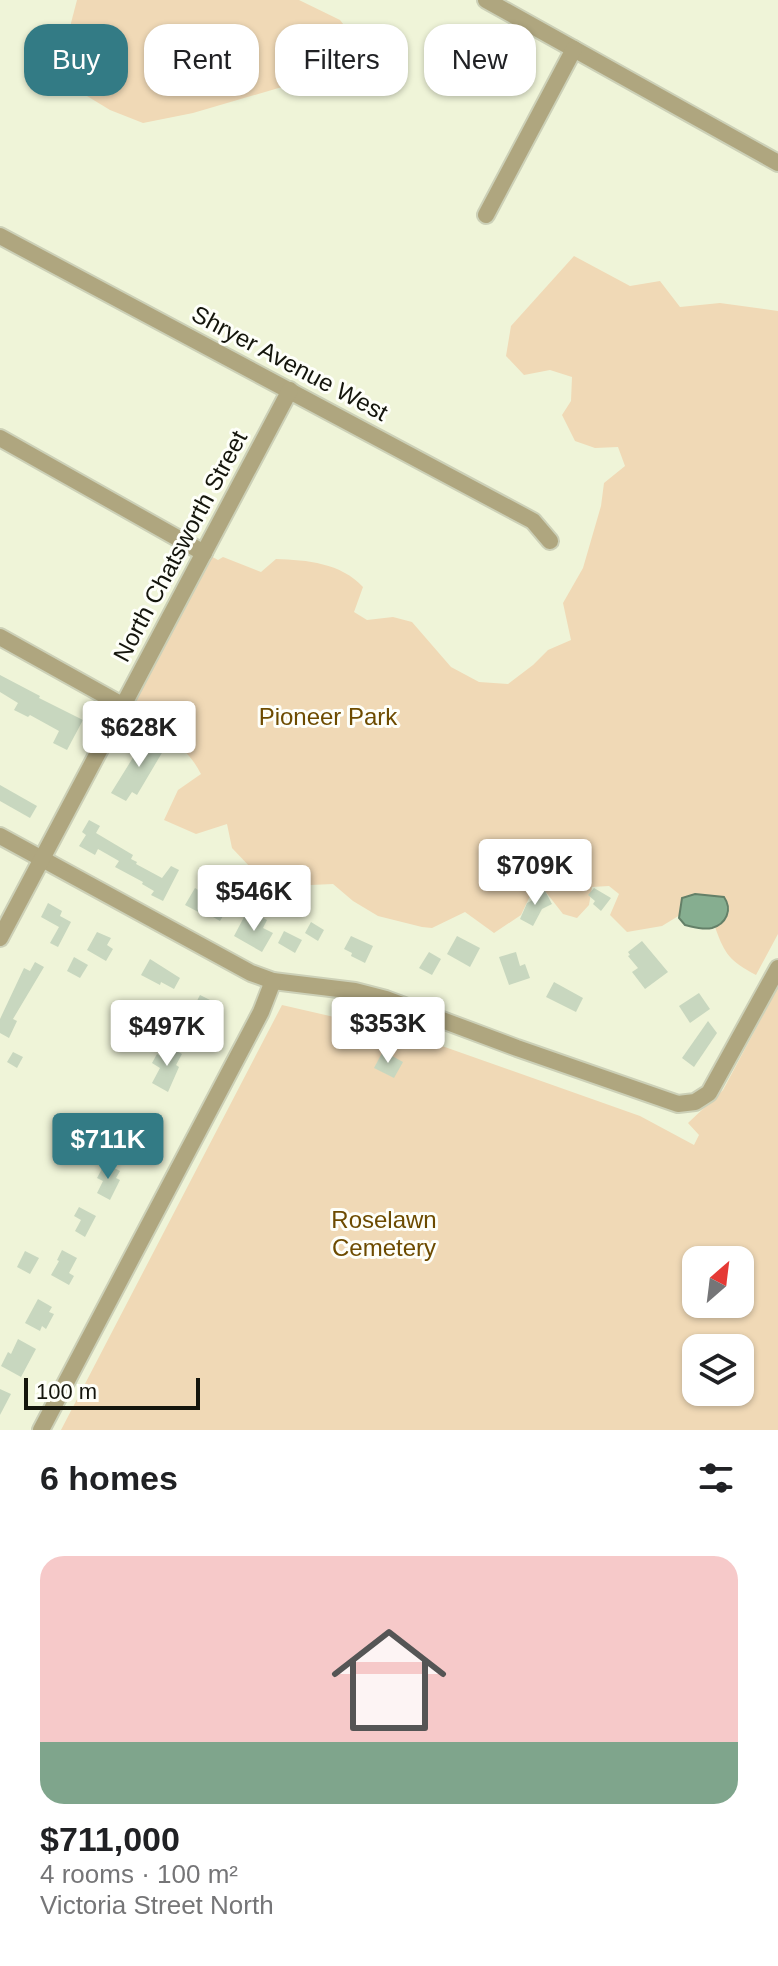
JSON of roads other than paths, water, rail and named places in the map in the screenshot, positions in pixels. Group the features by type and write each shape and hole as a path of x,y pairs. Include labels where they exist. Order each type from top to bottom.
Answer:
{"street":[{"path":"486,0 778,163"},
{"path":"486,215 574,49"},
{"name":"Shryer Avenue West","path":"0,236 533,521 550,541"},
{"name":"North Chatsworth Street","path":"0,938 290,390"},
{"path":"0,438 204,553"},
{"path":"0,637 122,705"},
{"path":"0,836 251,973 273,981 355,991 386,999 670,1102 687,1104 703,1099 714,1086 778,968"},
{"path":"41,1430 261,1012 273,981"}],"park label":[{"name":"Pioneer Park","path":"328,716"},
{"name":"Roselawn Cemetery","path":"384,1233"}]}
